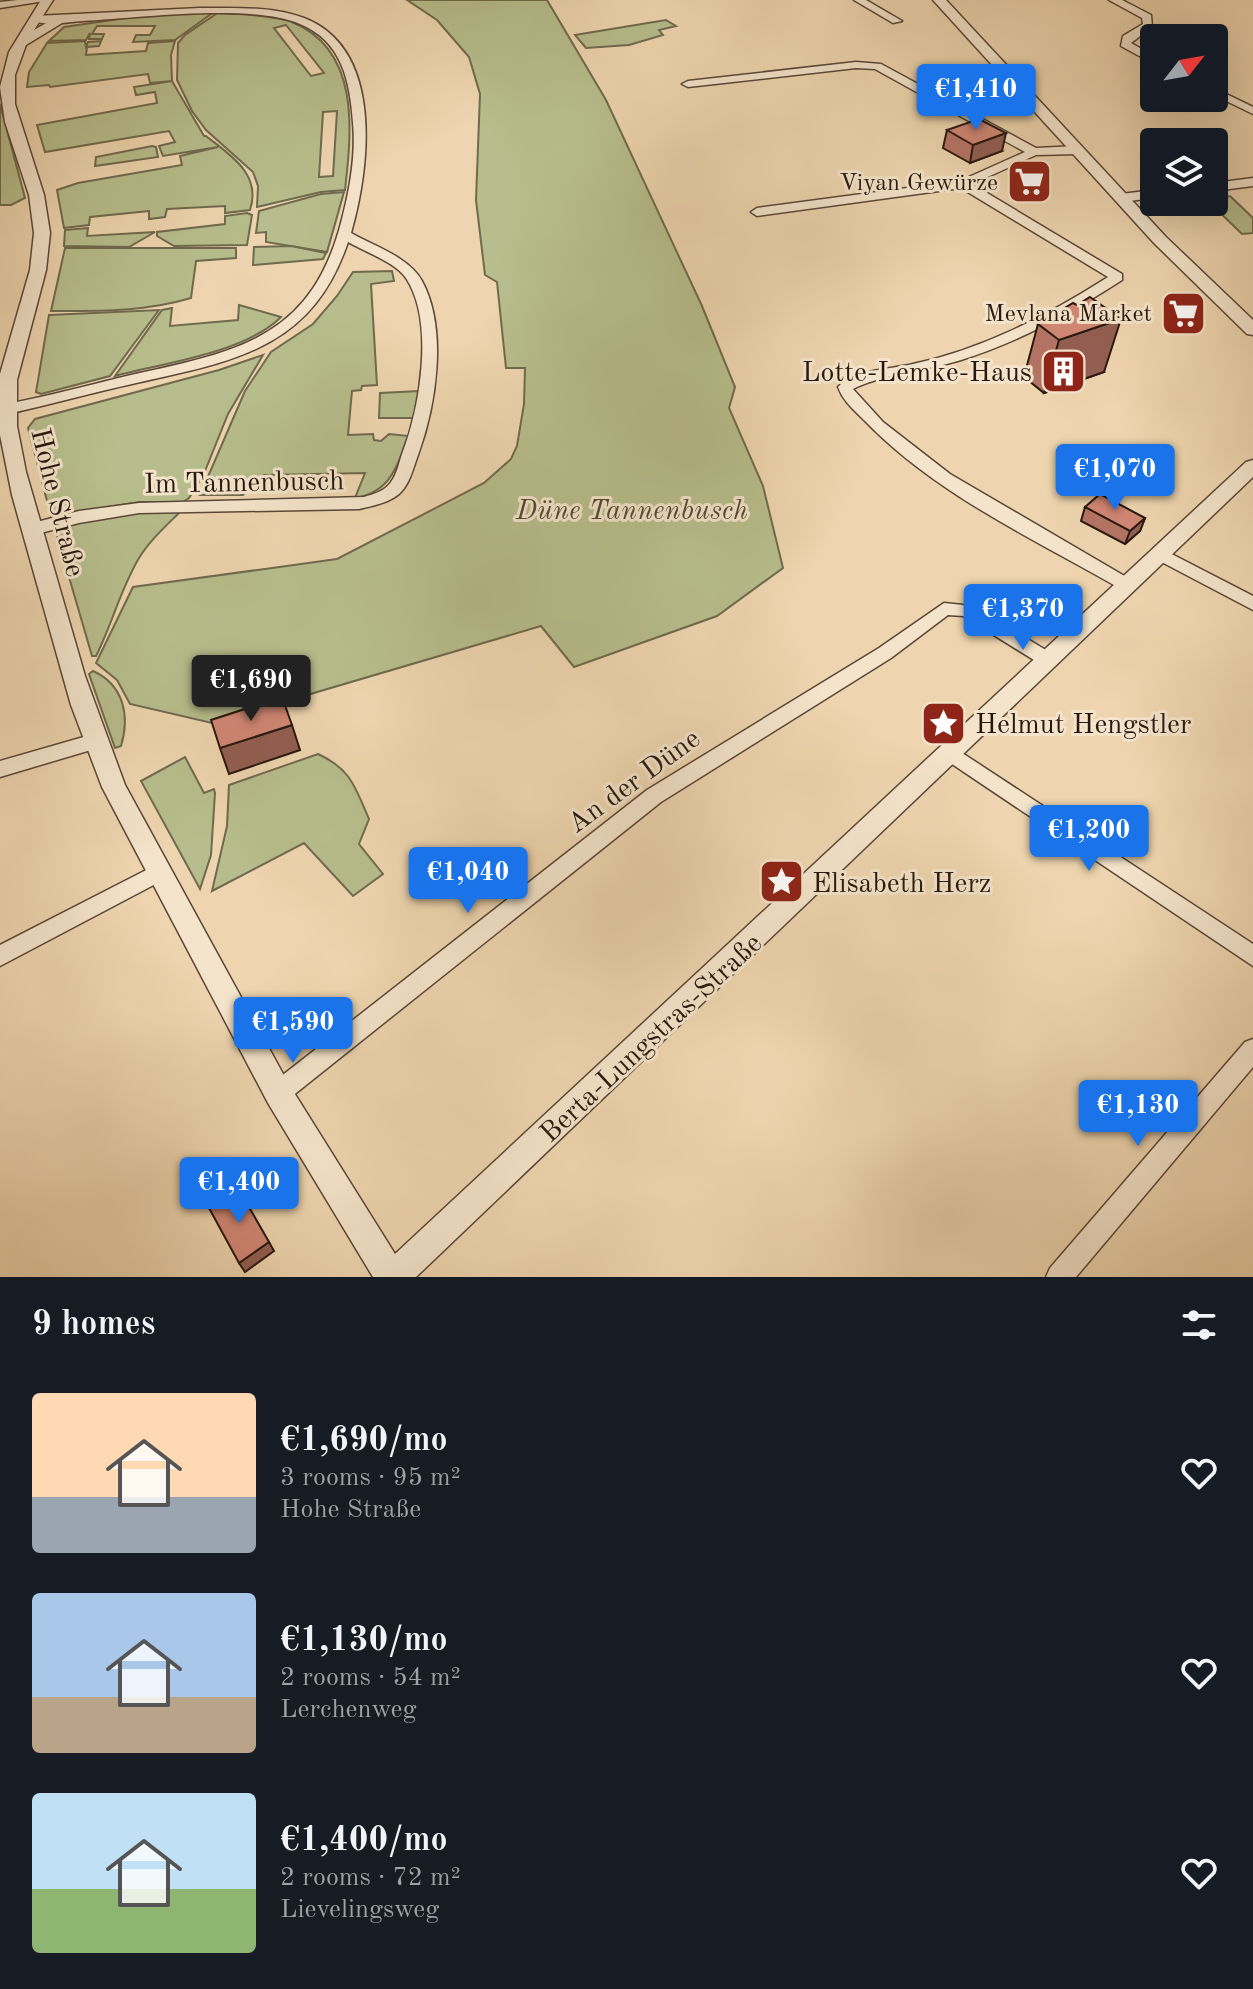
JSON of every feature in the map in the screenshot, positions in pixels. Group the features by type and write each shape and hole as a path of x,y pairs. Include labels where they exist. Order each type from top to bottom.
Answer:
{"street":[{"name":"Hohe Straße","path":"0,5 47,0"},
{"name":"Hohe Straße","path":"47,0 20,43 7,87 40,207 42,246 8,379 7,409 12,450 33,529 94,742 158,873 278,1093 392,1277"},
{"path":"859,0 897,21"},
{"path":"939,0 1121,198 1253,330"},
{"path":"1114,0 1147,17 1148,24"},
{"path":"7,409 168,371 260,341 293,320 321,290 345,235 360,148 355,89 344,53 320,30 298,19 224,3 156,7 61,20 35,19"},
{"path":"20,43 61,20"},
{"path":"1140,30 1127,38 1125,44 1140,53"},
{"path":"688,84 856,65 877,66 1034,152 1078,150"},
{"path":"1228,98 1253,111"},
{"path":"757,212 963,184 1023,160 1034,152"},
{"path":"1228,185 1253,182"},
{"path":"963,184 1117,277 1058,316 1023,334 925,366 856,381 845,387 848,395 887,436 944,478 1127,585"},
{"path":"1121,198 1140,196"},
{"name":"Im Tannenbusch","path":"33,529 79,517 139,508 359,504 392,490 399,482 413,446 429,381 422,299 414,276 406,269 345,235"},
{"name":"Berta-Lungstras-Straße","path":"392,1277 1253,466"},
{"path":"1160,554 1253,604"},
{"name":"An der Düne","path":"278,1093 654,796 864,666 944,609 967,610 1048,660"},
{"path":"0,769 94,742"},
{"path":"950,753 1253,956"},
{"path":"0,956 158,873"},
{"path":"1059,1277 1253,1050"}],"green space":[{"name":"Düne Tannenbusch","path":"407,0 547,0 606,100 702,306 735,387 729,408 763,486 783,568 717,616 574,667 541,626 212,723 130,704 117,680 96,663 133,587 337,559 484,483 511,459 517,446 524,404 525,368 506,368 497,282 485,275 476,200 480,94 469,57 437,20"},
{"path":"214,12 175,40 133,42 136,35 150,35 155,26 97,26 92,34 104,34 102,39 89,39 90,33 86,40 49,41 64,27 146,15"},
{"path":"219,12 285,20 314,35 330,51 347,94 349,142 345,190 321,192 257,207 258,186 253,172 206,130 192,111 177,80 178,43","holes":["286,25 324,73 311,76 274,28","337,111 333,176 319,177 323,112"]},
{"path":"666,20 676,26 659,30 663,35 629,45 586,48 575,35"},
{"path":"85,41 86,47 88,42 101,41 99,46 87,47 86,55 146,51 148,43 175,41 171,55 172,81 150,83 148,74 50,87 27,87 29,72 47,43"},
{"path":"172,81 204,136 234,158 248,176 253,197 250,210 225,213 225,206 167,209 165,217 149,219 149,211 90,217 89,225 64,228 57,190 78,183 182,165 180,156 218,147 163,156 159,146 175,142 169,131 45,152 37,125 157,103 155,92 136,95 134,87"},
{"path":"0,104 25,198 11,205 0,205"},
{"path":"156,147 158,157 95,166 96,157"},
{"path":"344,192 327,252 266,242 266,232 256,233 259,211 321,194"},
{"path":"1228,197 1253,218 1253,233 1242,234 1223,216 1228,216"},
{"path":"252,215 247,245 174,246 157,236 157,232 225,224 225,216"},
{"path":"88,228 87,236 155,232 129,247 64,246 65,230"},
{"path":"291,246 326,253 323,259 253,265 254,247"},
{"path":"65,248 236,248 236,258 196,261 191,298 139,308 51,311"},
{"path":"392,271 394,281 371,284 377,385 362,386 361,390 352,391 348,435 373,434 374,440 381,441 389,434 409,436 385,484 355,498 365,473 264,475 259,491 246,491 243,495 200,495 245,391 271,352 313,324 353,272"},
{"path":"239,305 281,317 247,340 226,348 115,376 162,310 172,308 170,326 238,320"},
{"path":"159,310 110,376 41,394 36,392 49,315"},
{"path":"263,355 228,414 203,476 189,498 183,502 140,502 101,508 52,520 28,428 35,419 219,370"},
{"path":"419,391 415,418 379,418 380,393"},
{"path":"181,511 139,558 96,656 92,656 55,529 114,514"},
{"path":"93,671 112,684 122,702 124,735 121,746 115,748 89,674"},
{"path":"318,754 338,766 355,788 369,819 359,844 383,874 353,896 304,843 212,891 227,826 229,785"},
{"path":"185,757 204,793 214,789 215,793 211,855 200,889 141,781"}],"building":[{"path":"979,119 1006,133 973,145 947,130"},
{"path":"1090,297 1121,319 1059,340 1038,324 1073,303 1077,305"},
{"path":"1100,494 1145,518 1130,531 1085,507"},
{"path":"282,697 292,725 220,748 211,720"},
{"path":"238,1188 269,1242 239,1263 209,1208"}],"place":[{"name":"Viyan Gewürze","path":"1029,182"},
{"name":"Mevlana Market","path":"1183,313"},
{"name":"Lotte-Lemke-Haus","path":"1063,371"},
{"name":"Helmut Hengstler","path":"944,723"},
{"name":"Elisabeth Herz","path":"781,882"}]}
